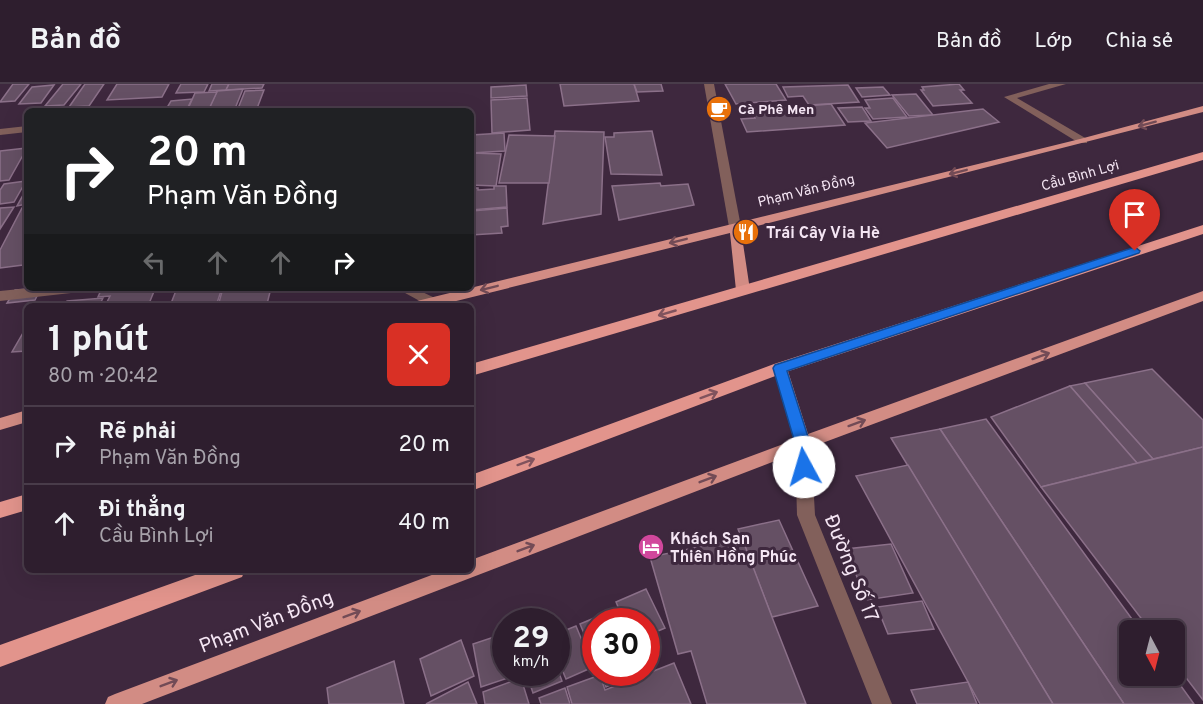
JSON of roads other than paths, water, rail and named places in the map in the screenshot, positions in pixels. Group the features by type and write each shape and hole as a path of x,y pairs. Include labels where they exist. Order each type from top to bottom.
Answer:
{"highway":[{"name":"Cầu Bình Lợi","path":"743,290 1203,156"},
{"path":"474,482 780,368 1203,229"},
{"path":"474,369 743,290"},
{"path":"0,510 24,503"},
{"path":"0,656 227,573"}],"main road":[{"name":"Phạm Văn Đồng","path":"428,303 1083,141 1203,109"},
{"path":"735,227 743,290"},
{"name":"Phạm Văn Đồng","path":"474,567 802,443 1203,296"},
{"path":"780,368 802,443"},
{"path":"0,424 24,417"},
{"name":"Phạm Văn Đồng","path":"115,704 459,573"}],"street":[{"path":"709,84 735,227"},
{"path":"1061,84 1009,97 1083,141"},
{"path":"0,132 24,129"},
{"path":"0,296 44,291"},
{"path":"409,291 432,302"},
{"name":"Đường Số 17","path":"802,443 806,515 882,704"}],"place":[{"name":"Cà Phê Men","path":"719,109"},
{"name":"Trái Cây Vỉa Hè","path":"746,232"},
{"name":"Khách Sạn Thiên Hồng Phúc","path":"651,547"}]}
